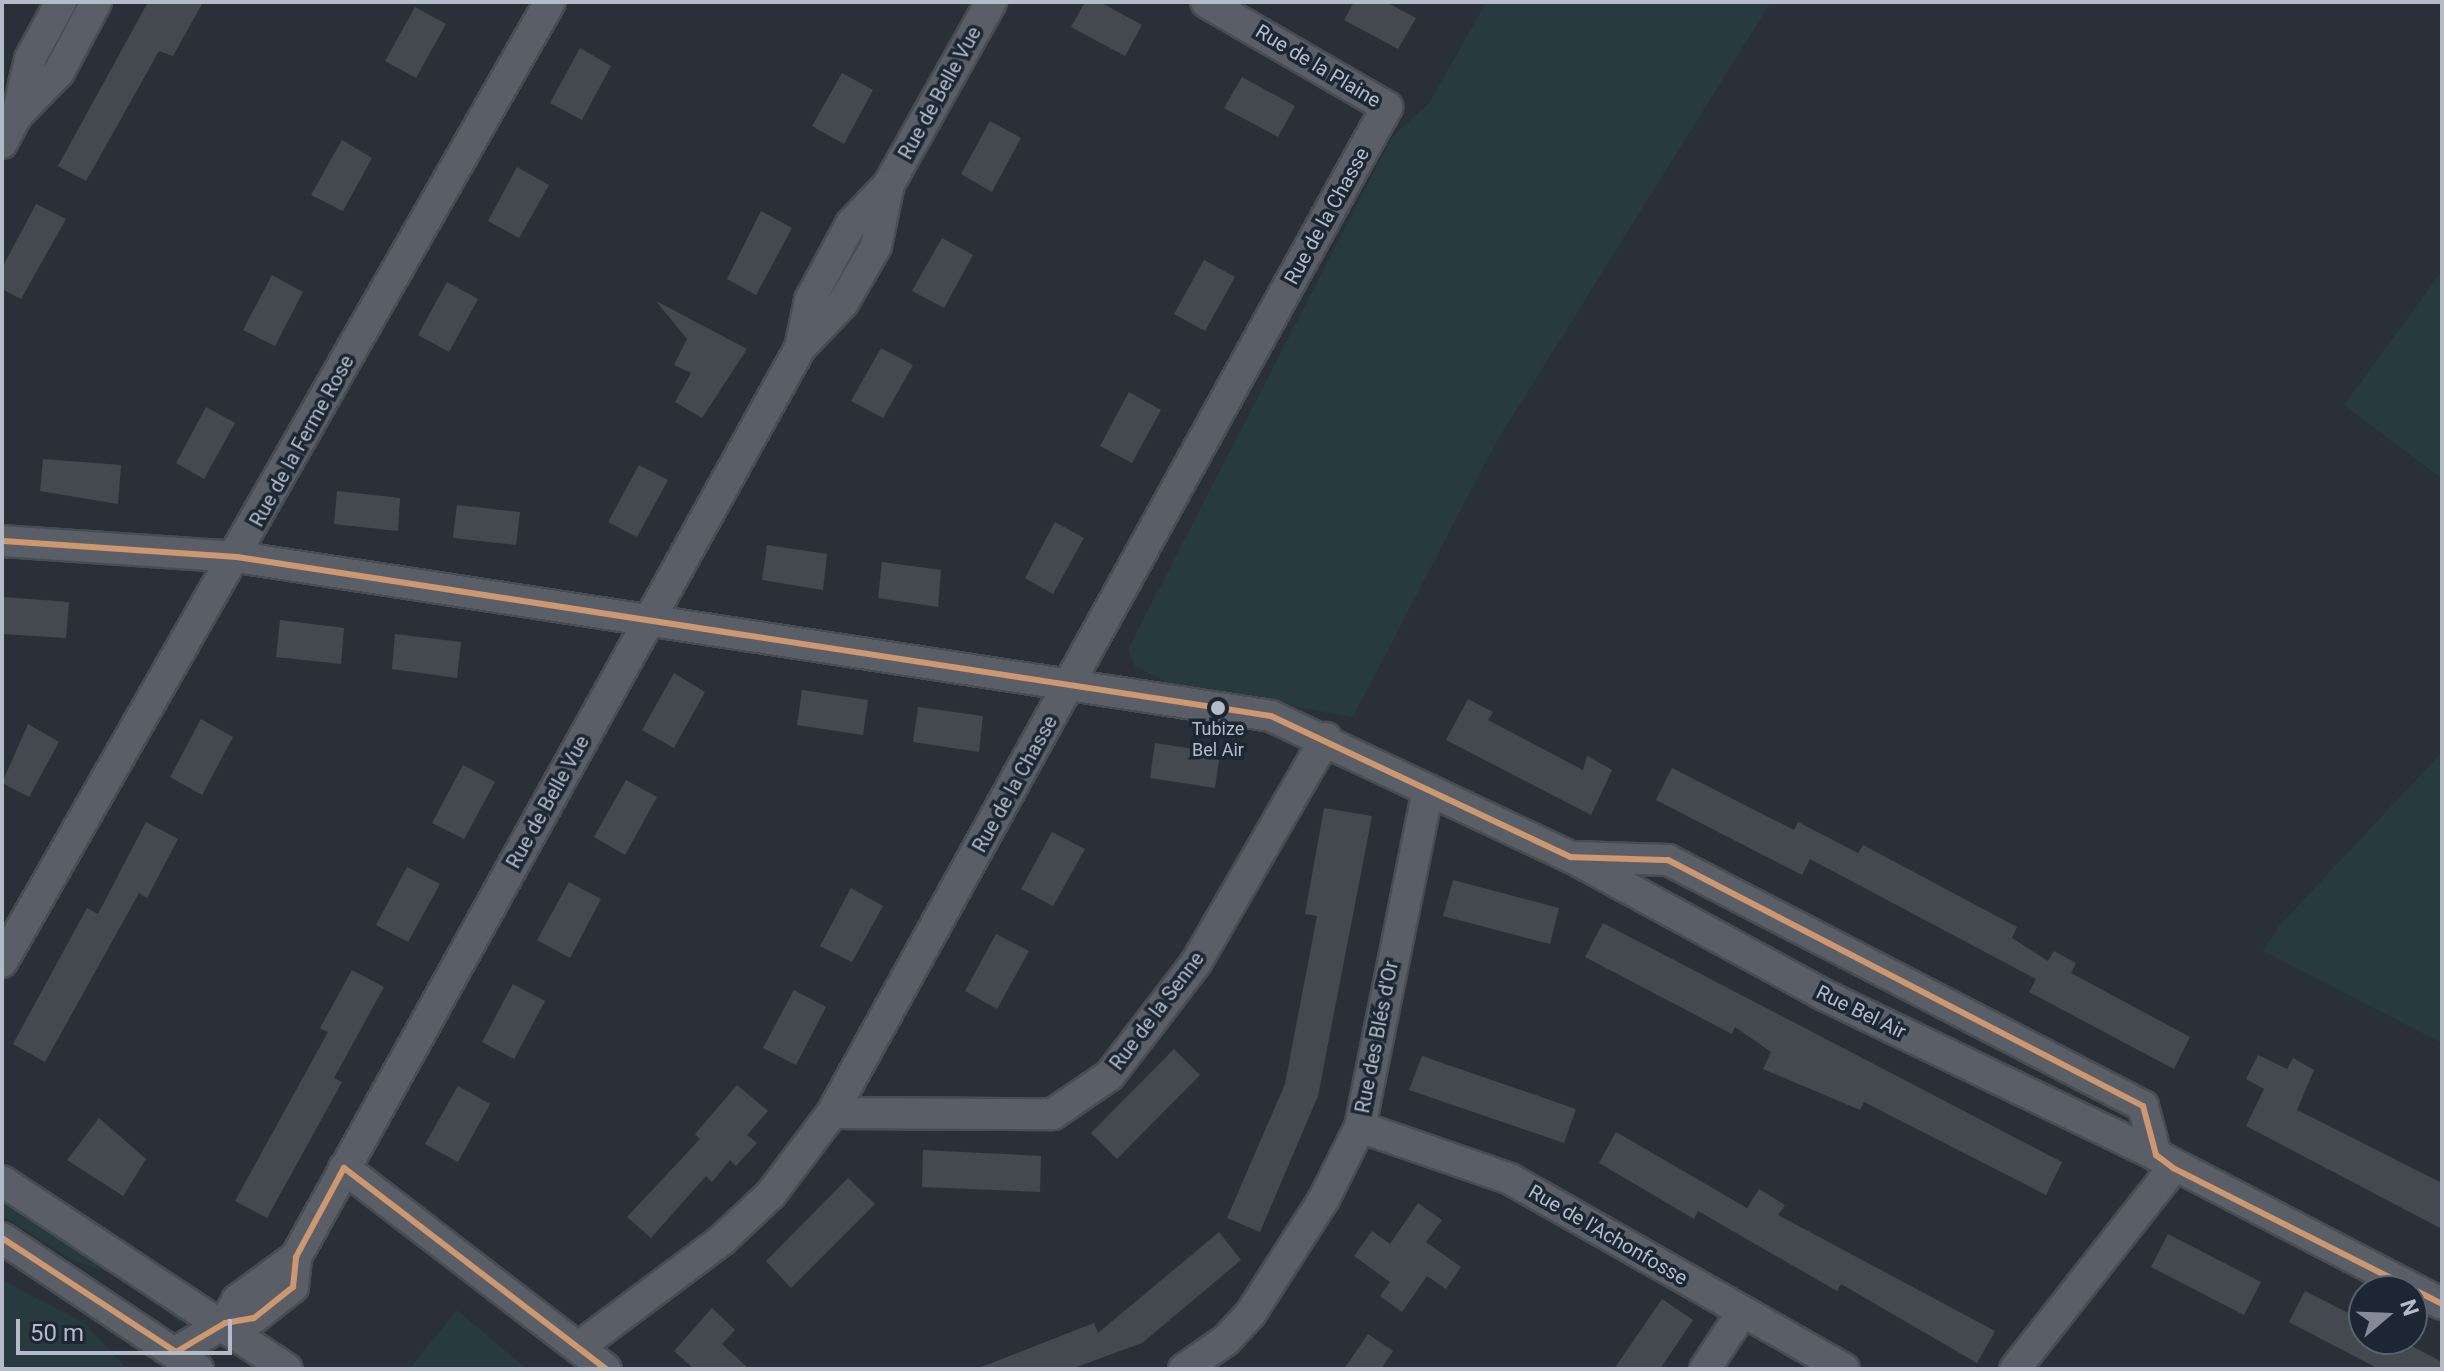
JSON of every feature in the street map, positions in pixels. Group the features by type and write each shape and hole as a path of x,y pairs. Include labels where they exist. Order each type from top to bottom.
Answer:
{"street":[{"path":"2,143 17,115 30,59 61,2"},
{"path":"17,115 59,72 96,2"},
{"name":"Rue de la Ferme Rose","path":"2,962 237,557 550,2"},
{"name":"Rue de Belle Vue","path":"187,1361 225,1323 237,1300 296,1257 800,348 843,303 876,246 889,184 991,2"},
{"name":"Rue de la Plaine","path":"1206,2 1387,107"},
{"name":"Rue de la Chasse","path":"579,1347 722,1240 780,1183 832,1113 1387,107"},
{"name":"Rue Bel Air","path":"2,541 237,557 1271,716 1326,738 1571,857 1822,994 2164,1162 2442,1304"},
{"name":"Rue de la Senne","path":"832,1113 1053,1114 1110,1075 1196,963 1326,738"},
{"name":"Rue des Blés d'Or","path":"1184,1369 1226,1340 1251,1313 1324,1199 1360,1127 1428,790"},
{"name":"Rue Bel Air","path":"1571,857 1668,860 2143,1106 2164,1162"},
{"name":"Rue de l'Achonfosse","path":"1360,1127 1510,1179 1741,1314 1844,1369"},
{"path":"2015,1369 2164,1162"},
{"path":"344,1168 606,1369"},
{"path":"2,1181 225,1323 287,1369"},
{"path":"2,1238 187,1361"},
{"path":"1705,1369 1741,1314"}],"green space":[{"path":"1486,2 1771,2 1495,444 1353,717 1172,685 1135,666 1128,649 1392,137 1430,102"},
{"path":"2442,271 2442,479 2344,405"},
{"path":"2442,752 2442,1043 2263,951 2279,926"},
{"path":"2,1190 192,1316 180,1322 120,1276 74,1261 2,1215"},
{"path":"2,1280 84,1323 127,1369 2,1369"},
{"path":"457,1310 527,1369 409,1369"}],"building":[{"path":"148,2 203,2 173,56 159,51 86,181 58,166"},
{"path":"1085,2 1100,2 1142,25 1125,56 1071,27"},
{"path":"1354,2 1386,2 1416,18 1398,49 1344,20"},
{"path":"415,7 446,24 416,78 385,61"},
{"path":"580,48 611,66 582,120 550,103"},
{"path":"842,73 873,90 844,144 812,126"},
{"path":"1242,77 1295,106 1278,137 1224,108"},
{"path":"990,121 1021,138 992,192 961,174"},
{"path":"342,140 372,158 343,211 311,195"},
{"path":"517,167 549,185 519,238 488,221"},
{"path":"36,204 66,219 21,299 2,289 2,268"},
{"path":"761,211 792,228 756,295 727,279"},
{"path":"942,238 973,255 944,308 912,291"},
{"path":"1204,260 1235,277 1205,331 1174,314"},
{"path":"272,275 303,292 275,346 243,330"},
{"path":"447,282 478,299 449,352 418,335"},
{"path":"656,301 747,349 702,418 675,402 691,373 674,365 687,339"},
{"path":"881,348 913,365 883,418 851,401"},
{"path":"1129,392 1161,410 1132,463 1100,446"},
{"path":"206,407 235,423 204,479 176,463"},
{"path":"43,459 121,465 118,504 40,491"},
{"path":"639,465 668,480 637,537 608,522"},
{"path":"337,491 400,498 398,531 334,524"},
{"path":"457,505 520,512 516,545 453,538"},
{"path":"1055,522 1084,538 1053,594 1025,578"},
{"path":"767,545 827,554 823,590 762,580"},
{"path":"882,562 941,570 938,607 878,598"},
{"path":"3,597 69,602 66,638 2,634"},
{"path":"280,620 344,628 341,664 276,657"},
{"path":"395,634 461,642 457,678 392,669"},
{"path":"674,673 705,692 674,748 642,730"},
{"path":"802,690 868,700 863,735 797,725"},
{"path":"1468,699 1493,712 1488,720 1583,770 1587,756 1612,770 1591,815 1446,740"},
{"path":"918,707 983,716 979,752 913,742"},
{"path":"201,719 233,737 202,795 170,777"},
{"path":"28,724 59,742 29,797 2,783"},
{"path":"1155,743 1220,753 1215,788 1150,778"},
{"path":"463,765 495,782 464,839 432,823"},
{"path":"1672,768 1794,830 1798,822 1858,853 1863,845 2017,927 2012,938 2048,961 2054,951 2076,963 2071,973 2190,1037 2174,1069 2029,992 2036,979 1810,859 1802,875 1656,800"},
{"path":"626,780 657,797 625,855 594,837"},
{"path":"1324,808 1372,816 1318,1096 1260,1232 1227,1218 1285,1084 1317,916 1305,914"},
{"path":"146,822 178,839 147,898 139,893 45,1062 13,1044 87,908 98,914"},
{"path":"1052,832 1085,849 1053,906 1021,889"},
{"path":"407,867 440,884 408,942 376,925"},
{"path":"1453,880 1559,908 1550,944 1443,916"},
{"path":"569,882 601,899 570,958 537,940"},
{"path":"851,888 883,906 852,962 820,946"},
{"path":"1603,923 2062,1162 2046,1195 1864,1102 1860,1110 1763,1069 1771,1052 1735,1027 1732,1034 1585,957"},
{"path":"996,934 1029,951 997,1009 965,991"},
{"path":"352,970 384,987 334,1078 342,1082 267,1218 235,1201 328,1032 320,1028"},
{"path":"513,984 545,1001 514,1059 482,1042"},
{"path":"794,990 826,1007 796,1065 763,1048"},
{"path":"1174,1049 1200,1075 1117,1159 1091,1133"},
{"path":"2258,1055 2287,1069 2293,1058 2314,1070 2297,1110 2442,1183 2442,1229 2246,1126 2264,1089 2246,1079"},
{"path":"1422,1056 1576,1109 1564,1143 1409,1090"},
{"path":"737,1085 768,1111 747,1135 757,1143 736,1166 730,1160 712,1182 706,1176 651,1238 627,1217 700,1139 695,1134"},
{"path":"458,1086 490,1104 458,1162 425,1144"},
{"path":"99,1118 146,1159 123,1196 67,1160"},
{"path":"1616,1132 1747,1208 1759,1189 1785,1205 1778,1215 1995,1331 1977,1363 1841,1284 1837,1291 1698,1211 1694,1219 1599,1163"},
{"path":"923,1150 1041,1156 1040,1192 922,1187"},
{"path":"848,1178 875,1204 791,1288 766,1261"},
{"path":"1418,1203 1442,1220 1426,1242 1461,1267 1446,1289 1427,1276 1402,1312 1380,1296 1390,1282 1354,1256 1372,1231 1390,1244"},
{"path":"1219,1232 1241,1260 1142,1343 1071,1369 976,1369 1094,1323 1098,1333"},
{"path":"2168,1234 2261,1282 2244,1315 2151,1267"},
{"path":"2305,1291 2348,1313 2348,1353 2289,1322"},
{"path":"1662,1299 1693,1320 1660,1369 1614,1369"},
{"path":"712,1308 735,1330 722,1344 749,1369 694,1369 674,1351"},
{"path":"1368,1334 1393,1351 1381,1369 1344,1369"},
{"path":"2352,1355 2428,1355 2442,1362 2442,1369 2379,1369"}],"transit line":[{"path":"2,541 237,557 1271,716 1571,857 1668,860 2143,1106 2156,1155 2173,1168 2442,1304"},
{"path":"344,1168 606,1369"},
{"path":"176,1352 225,1323 254,1318 293,1287 296,1257 344,1168"},
{"path":"2,1238 176,1352"}],"place":[{"name":"Tubize Bel Air","path":"1218,708"}]}
